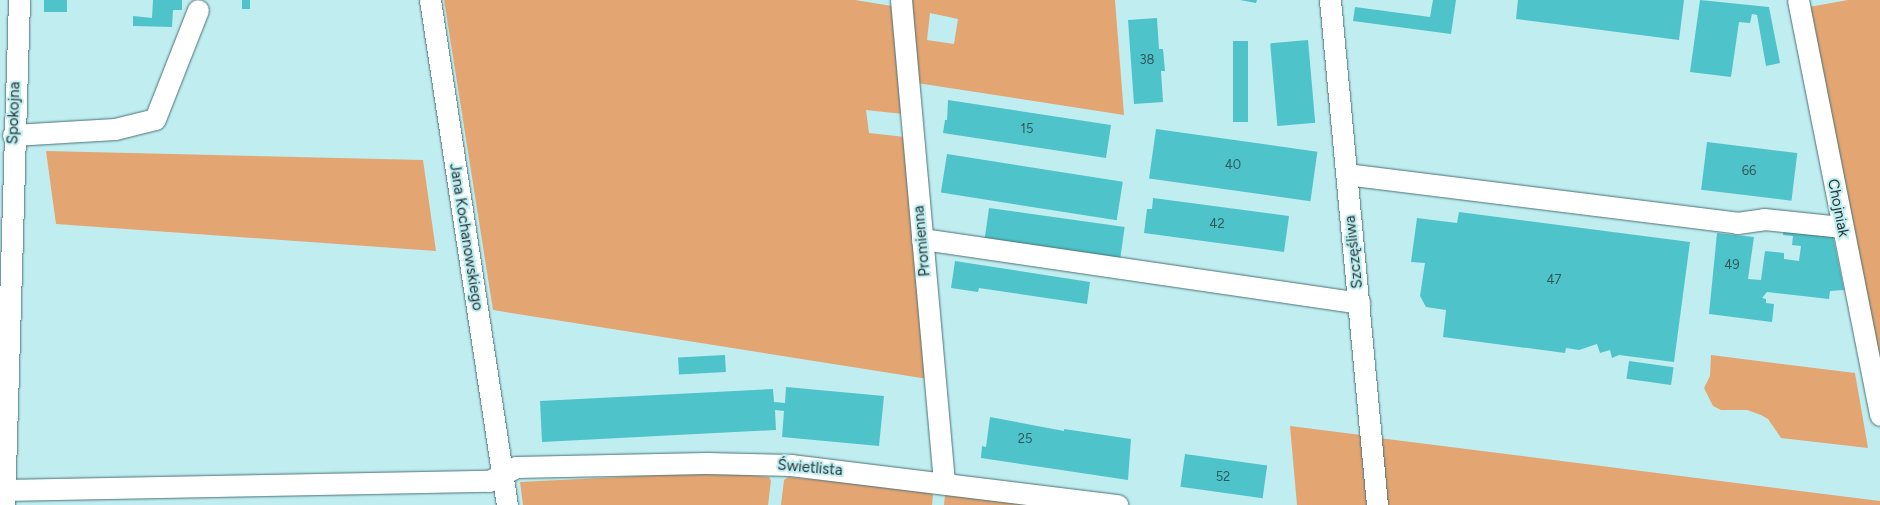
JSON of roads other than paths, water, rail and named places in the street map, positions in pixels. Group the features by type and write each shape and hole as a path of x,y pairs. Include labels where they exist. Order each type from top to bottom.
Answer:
{"street":[{"name":"Spokojna","path":"4,497 3,353 19,0"},
{"name":"Jana Kochanowskiego","path":"430,0 507,505"},
{"name":"Promienna","path":"900,0 944,482"},
{"name":"Szczęśliwa","path":"1330,0 1359,303 1376,505"},
{"name":"Chojniak","path":"1798,0 1841,228 1880,415"},
{"path":"13,135 115,129 155,120 198,10"},
{"path":"1346,174 1737,223 1764,219 1841,228"},
{"path":"922,239 1359,303"},
{"name":"Świetlista","path":"4,497 489,481 516,467 713,464 791,465 944,482 1118,505"}]}
